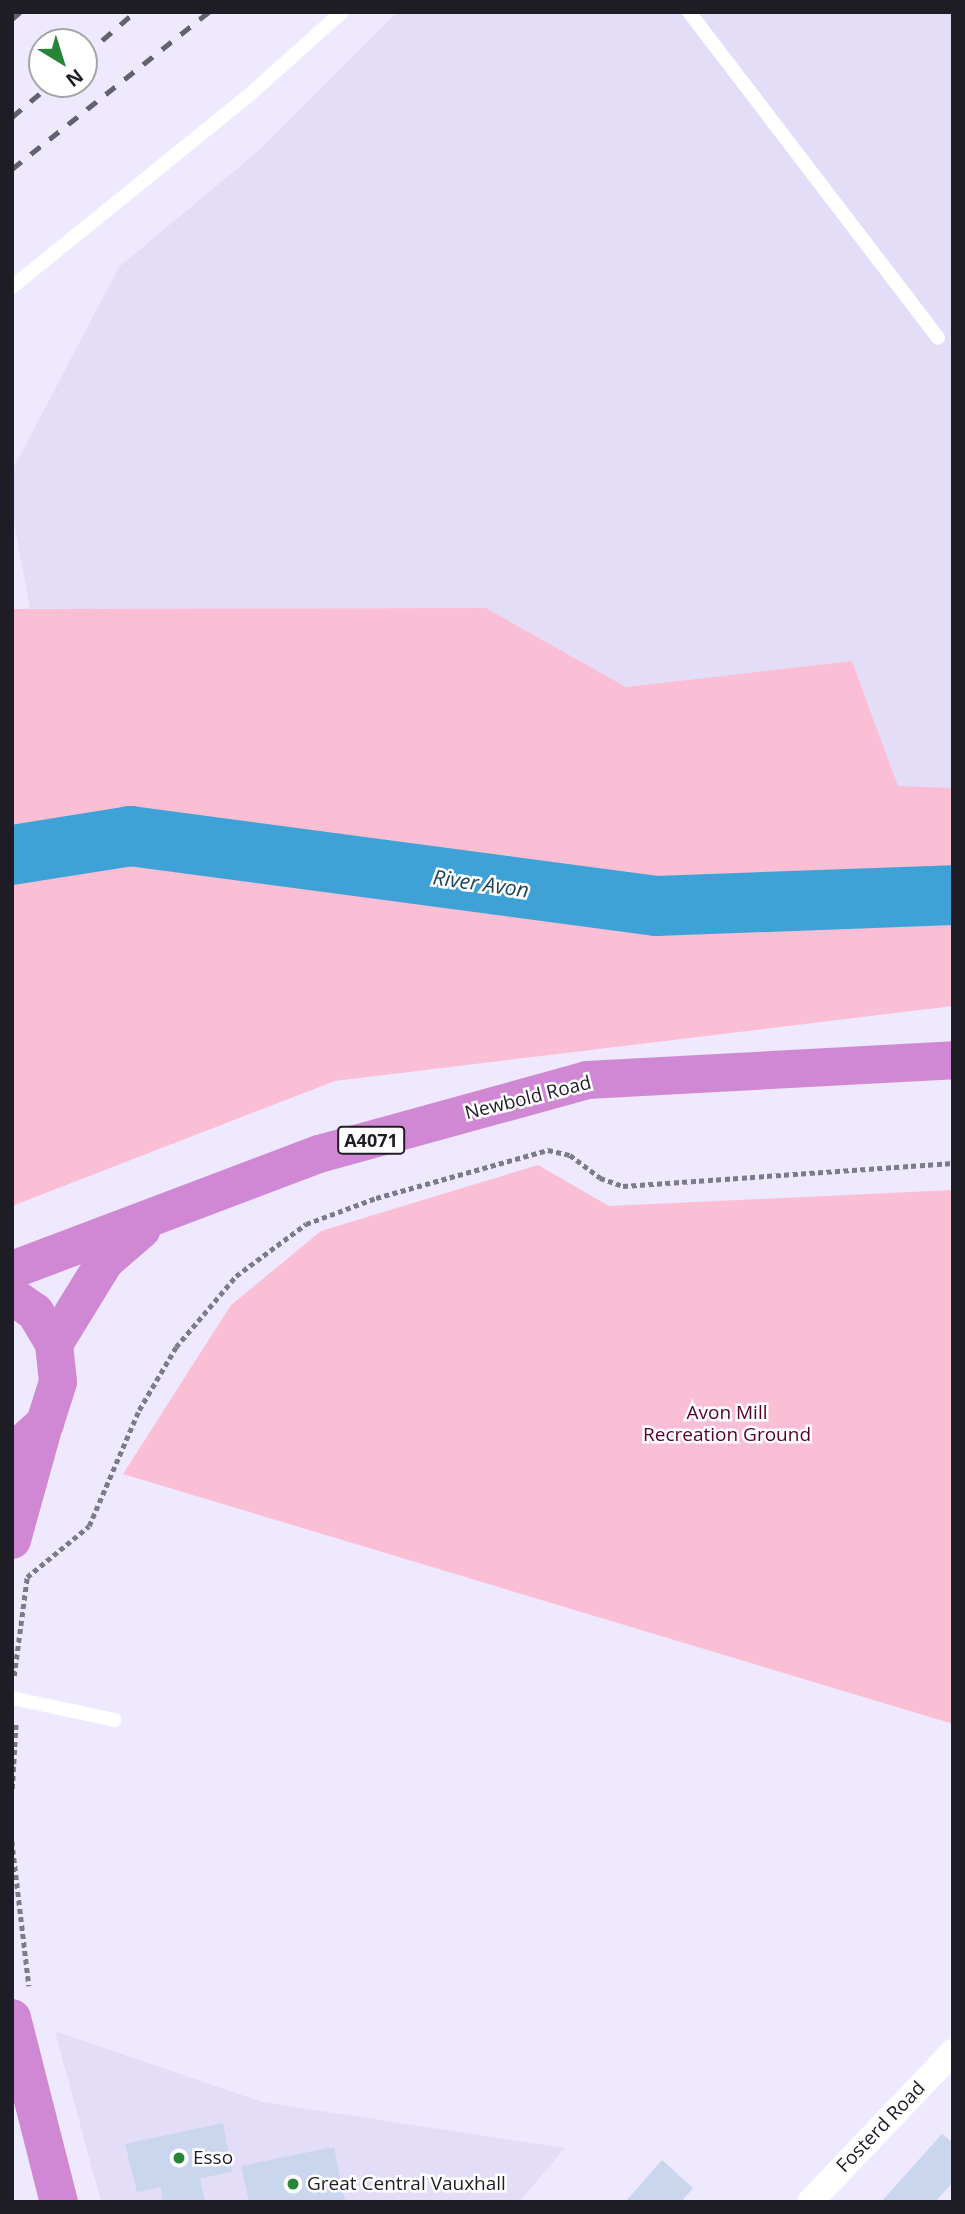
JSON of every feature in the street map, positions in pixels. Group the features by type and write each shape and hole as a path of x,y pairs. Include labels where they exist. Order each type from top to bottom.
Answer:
{"highway":[{"name":"Newbold Road","path":"12,1270 319,1154 587,1080 953,1060"},
{"name":"Newbold Road","path":"54,1344 105,1261 161,1214"},
{"path":"12,1296 35,1312 54,1344 58,1382 12,1540"},
{"path":"12,1453 45,1423"},
{"path":"12,2018 59,2202"}],"street":[{"name":"Fosterd Road","path":"810,2202 953,2052"}],"lane":[{"path":"12,287 248,96 342,12"},
{"path":"689,12 938,338"},
{"path":"15,1698 115,1720"}],"path":[{"path":"12,1789 15,1698 13,1679 27,1577 89,1525 139,1410 176,1347 236,1276 306,1224 376,1198 548,1150 570,1155 600,1178 623,1186 953,1163"},
{"path":"12,1637 19,1638"}],"shaded area":[{"path":"397,12 953,12 953,788 898,787 852,661 626,687 486,608 30,609 12,511 12,471 119,267 256,153"},
{"path":"55,2031 262,2102 565,2148 519,2202 101,2202"}],"green space":[{"path":"486,608 626,687 852,661 898,786 953,788 953,1006 335,1081 12,1206 12,609"},
{"name":"Avon Mill Recreation Ground","path":"538,1165 609,1206 953,1190 953,1724 123,1474 231,1305 321,1231"}],"building":[{"name":"Esso","path":"223,2123 232,2172 200,2178 205,2202 163,2202 161,2187 137,2192 125,2144"},
{"path":"942,2134 953,2143 953,2182 935,2202 881,2202"},
{"name":"Great Central Vauxhall","path":"334,2147 345,2202 249,2202 241,2166"},
{"path":"662,2160 693,2188 681,2202 625,2202"}],"waterway":[{"name":"River Avon","path":"12,855 130,836 656,906 953,895"}],"railway":[{"path":"12,19 20,12"},
{"path":"98,44 135,12"},
{"path":"12,169 209,12"},
{"path":"12,117 34,98"}],"place":[{"name":"Esso","path":"179,2158"},
{"name":"Great Central Vauxhall","path":"293,2184"}]}
